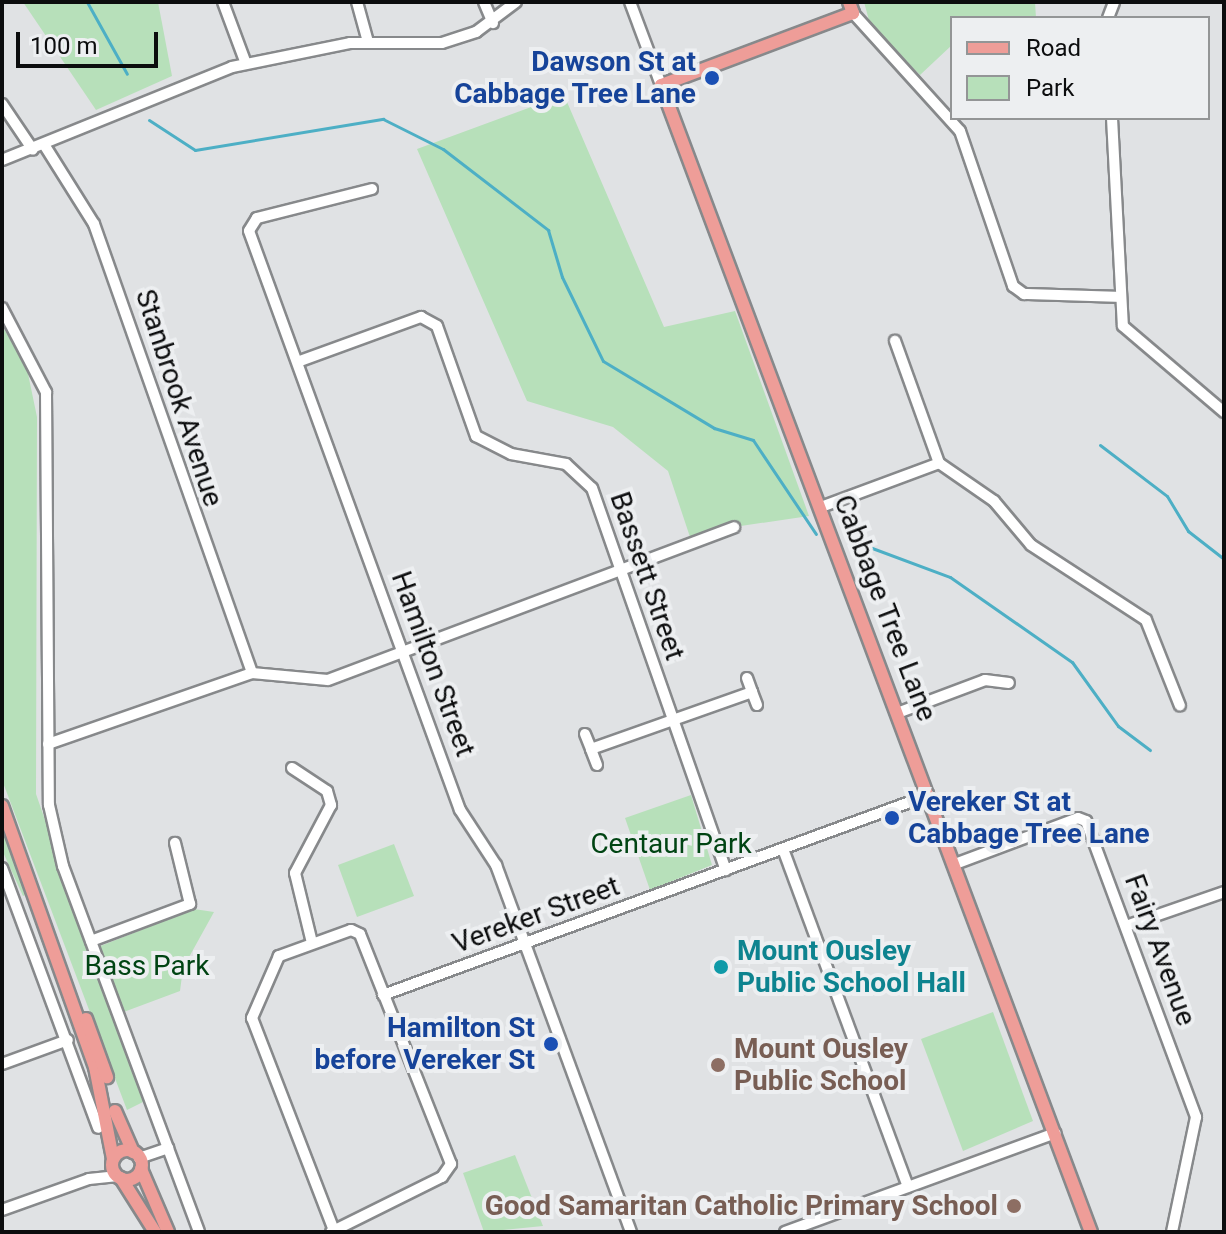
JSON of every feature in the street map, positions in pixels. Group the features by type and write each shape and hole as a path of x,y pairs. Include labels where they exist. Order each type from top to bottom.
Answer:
{"main road":[{"path":"661,85 851,8"},
{"name":"Cabbage Tree Lane","path":"661,85 900,712 1091,1232"},
{"path":"2,806 168,1232"},
{"path":"63,969 101,1085 113,1160 119,1177 148,1216 155,1232"},
{"path":"113,1160 138,1160"},
{"path":"119,1177 138,1160"}],"street":[{"path":"223,2 246,64"},
{"path":"357,2 368,42"},
{"path":"484,2 493,23"},
{"path":"2,160 45,146 246,64 368,42 442,43 493,23 516,2"},
{"name":"Cabbage Tree Lane","path":"630,2 661,85"},
{"path":"851,8 950,120"},
{"path":"2,104 33,150"},
{"path":"950,120 960,131 1013,286 1024,294 1118,297"},
{"path":"1112,120 1118,297 1123,326 1224,412"},
{"name":"Stanbrook Avenue","path":"45,146 94,224 252,673"},
{"name":"Hamilton Street","path":"372,189 257,218 249,231 300,361 460,810 496,865 631,1232"},
{"path":"2,308 46,392 49,805 91,941 199,1232"},
{"name":"Bassett Street","path":"300,361 421,317 437,326 476,436 511,454 566,464 592,488 726,870"},
{"path":"895,341 939,463 994,501 1031,545 1146,620 1180,706"},
{"path":"821,507 939,463"},
{"path":"48,744 252,673 328,680 734,527"},
{"path":"747,678 757,705"},
{"path":"900,712 985,680 1009,683"},
{"path":"591,749 752,692"},
{"path":"585,734 597,765"},
{"path":"292,768 327,791 331,805 295,873 312,943"},
{"name":"Vereker Street","path":"383,995 929,795"},
{"name":"Fairy Avenue","path":"955,864 1082,818 1126,926 1196,1117 1172,1232"},
{"path":"91,941 190,904 175,843"},
{"path":"783,849 908,1187"},
{"path":"2,868 98,1128"},
{"path":"1126,926 1224,892"},
{"path":"360,934 451,1164 442,1177 333,1231 252,1018 279,956 312,943 360,934"},
{"path":"2,1064 68,1040"},
{"path":"785,1232 1055,1133"},
{"path":"138,1160 168,1148"},
{"path":"89,1179 113,1160"},
{"path":"2,1210 89,1179 119,1177"},
{"path":"144,1232 148,1216"}],"green space":[{"path":"23,2 158,2 172,76 96,110"},
{"path":"864,2 1035,2 1036,16 950,16 950,47 920,75 870,24"},
{"path":"564,95 664,327 735,311 809,516 734,527 692,543 668,471 613,427 527,401 417,149"},
{"path":"2,326 26,364 37,417 36,794 143,1102 127,1110 2,780"},
{"name":"Centaur Park","path":"691,795 712,865 650,890 625,818"},
{"path":"2,821 30,893 23,896 2,850"},
{"path":"394,844 414,896 357,917 338,865"},
{"name":"Bass Park","path":"194,909 214,912 183,968 180,991 121,1013 98,947"},
{"path":"993,1012 1033,1121 963,1151 921,1039"},
{"path":"515,1155 543,1226 484,1232 463,1173"}],"waterway":[{"path":"87,2 127,74"},
{"path":"149,120 195,150 383,119 443,149 548,230 562,277 603,361 714,428 753,440 816,534"},
{"path":"1100,445 1167,496 1188,531 1224,559"},
{"path":"864,545 950,577 1072,662 1118,726 1150,750"}],"place":[{"name":"Dawson St at Cabbage Tree Lane","path":"712,78"},
{"name":"Vereker St at Cabbage Tree Lane","path":"892,818"},
{"name":"Mount Ousley Public School Hall","path":"721,967"},
{"name":"Hamilton St before Vereker St","path":"551,1044"},
{"name":"Mount Ousley Public School","path":"718,1065"},
{"name":"Good Samaritan Catholic Primary School","path":"1014,1206"}]}
